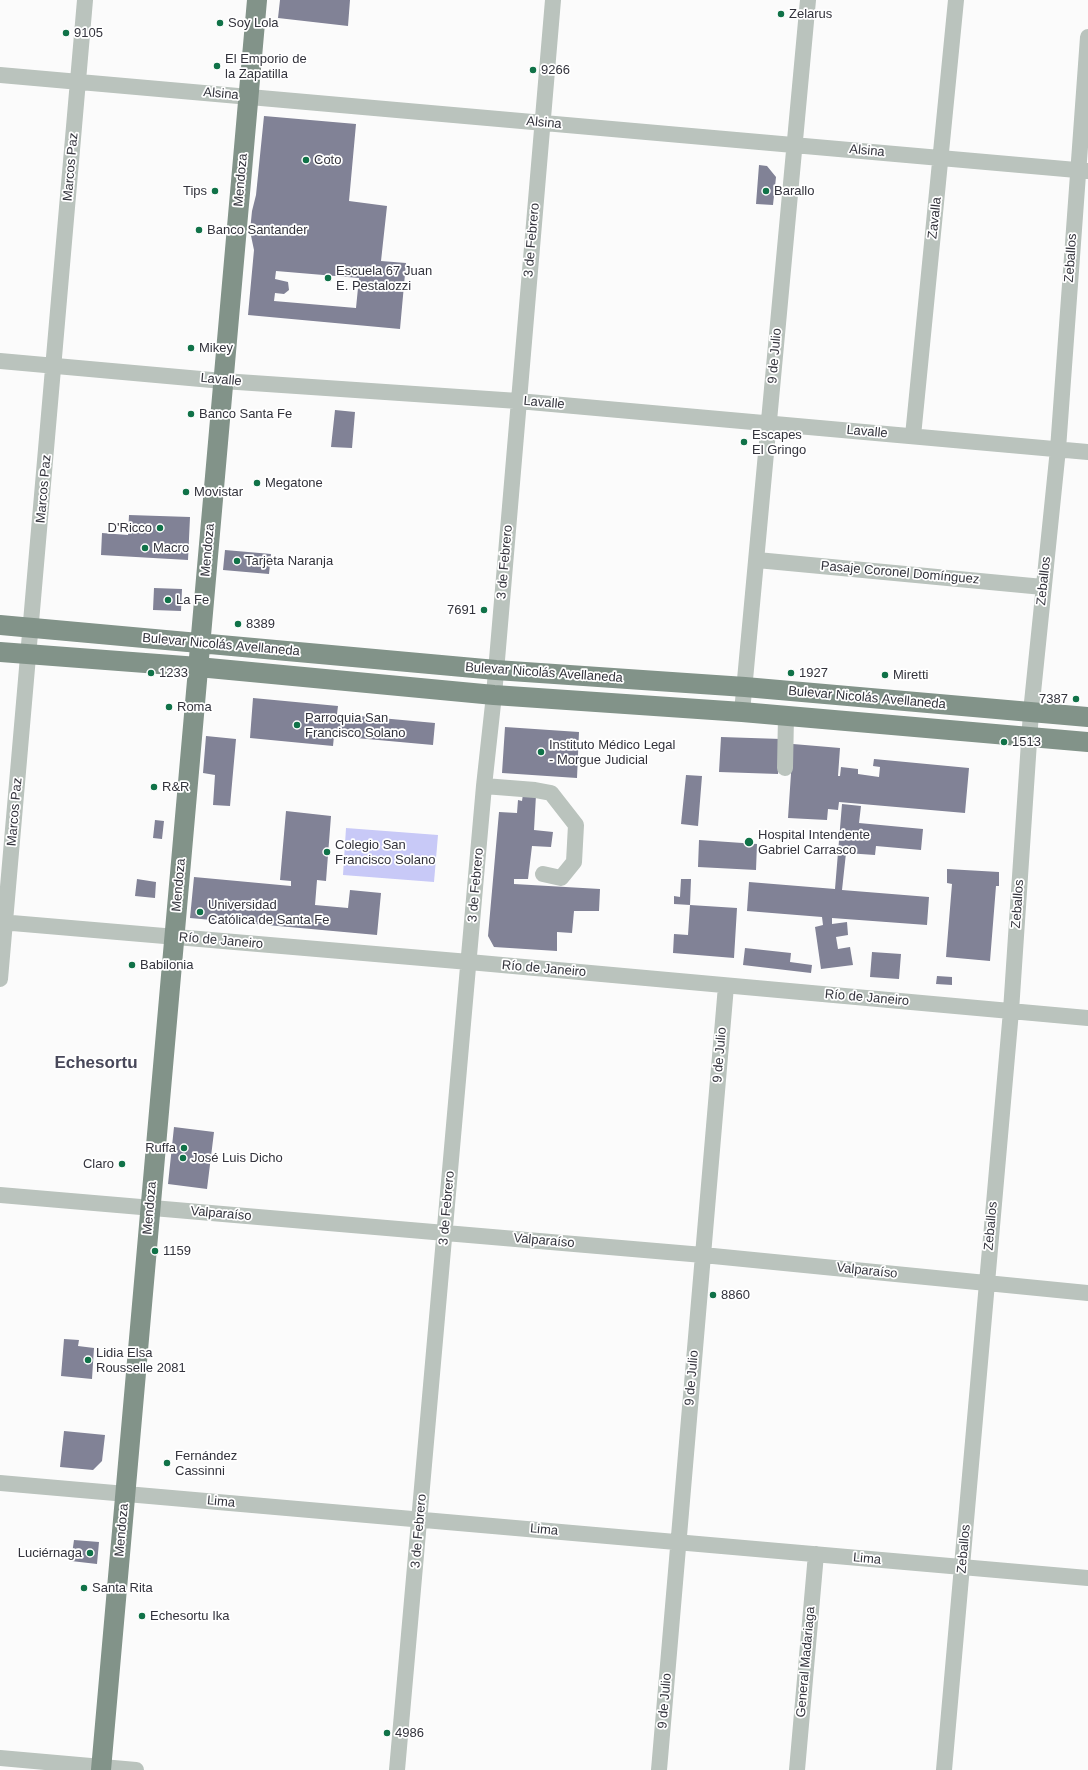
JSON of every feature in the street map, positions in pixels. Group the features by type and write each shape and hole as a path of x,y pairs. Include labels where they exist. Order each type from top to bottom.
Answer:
{"main road":[{"name":"Mendoza","path":"101,1768 257,0"},
{"name":"Bulevar Nicolás Avellaneda","path":"0,625 496,670 745,687 1088,717"},
{"name":"Bulevar Nicolás Avellaneda","path":"0,652 198,667 494,695 742,712 1088,742"}],"street":[{"name":"Marcos Paz","path":"0,979 2,922 29,654 85,0"},
{"name":"3 de Febrero","path":"397,1770 484,786 494,695 553,0"},
{"name":"9 de Julio","path":"742,712 808,0"},
{"name":"Zavalla","path":"913,436 956,0"},
{"name":"Zeballos","path":"944,1770 1011,1011 1031,712 1058,449 1083,171 1088,37"},
{"name":"Alsina","path":"0,75 1083,171"},
{"name":"Lavalle","path":"0,361 223,381 518,401 1088,452"},
{"name":"Pasaje Coronel Domínguez","path":"756,560 1043,587"},
{"path":"784,768 786,716"},
{"path":"484,786 535,790 551,793 576,825 574,862 561,878 543,874"},
{"name":"Río de Janeiro","path":"2,922 469,962 1088,1018"},
{"name":"9 de Julio","path":"659,1770 726,986"},
{"name":"Valparaíso","path":"0,1195 703,1255 1088,1293"},
{"name":"Lima","path":"0,1483 1088,1578"},
{"name":"General Madariaga","path":"798,1770 816,1554"},
{"path":"0,1758 136,1770"}],"shaded area":[{"path":"346,828 438,835 434,882 343,875"}],"building":[{"path":"280,0 350,0 348,26 278,18"},
{"path":"264,116 356,124 349,201 387,206 381,261 406,263 400,329 248,315 254,250 250,231 252,211 256,195","holes":["276,271 359,278 356,308 274,301 275,293 284,294 289,290 288,282 275,279"]},
{"name":"Barallo","path":"759,165 767,166 776,177 773,205 756,204"},
{"path":"335,410 355,412 352,448 331,447"},
{"path":"129,515 190,517 188,560 101,555 102,533 128,535"},
{"path":"225,550 271,554 269,574 223,570"},
{"name":"La Fe","path":"154,588 182,589 181,611 153,610"},
{"name":"Parroquia San Francisco Solano","path":"253,698 338,706 337,714 435,723 433,745 334,736 333,746 250,738"},
{"name":"Instituto Médico Legal - Morgue Judicial","path":"505,727 579,732 577,778 502,773"},
{"path":"206,736 236,739 230,806 213,805 215,775 203,773"},
{"path":"721,737 781,739 778,774 719,772"},
{"path":"793,744 840,748 838,776 840,776 841,767 858,769 858,774 879,777 880,767 873,766 874,759 969,768 965,813 839,802 838,810 828,809 827,820 788,818"},
{"path":"686,775 702,776 698,826 681,824"},
{"path":"523,794 536,795 534,830 553,832 551,847 532,846 528,879 514,879 514,884 600,889 599,911 574,911 572,933 557,932 557,951 494,947 488,936 499,812 517,813 518,800 522,801"},
{"path":"842,804 861,806 859,823 923,829 921,850 876,846 875,855 846,853 842,890 929,897 927,925 832,918 832,924 847,922 848,935 836,937 838,949 850,947 853,965 821,969 815,927 823,925 822,917 747,911 749,882 835,889"},
{"path":"286,811 331,816 326,881 317,880 315,905 348,908 350,890 381,893 377,935 190,918 194,877 291,886 291,881 280,880"},
{"path":"155,820 164,821 162,839 153,838"},
{"path":"699,840 757,844 756,870 698,867"},
{"path":"947,869 999,872 999,886 996,886 990,961 946,957 952,884 947,883"},
{"path":"137,879 156,882 155,898 135,896"},
{"path":"681,879 691,879 690,905 674,904 674,896 680,897"},
{"path":"690,905 737,908 734,958 673,953 674,934 688,935"},
{"path":"745,948 791,953 790,962 812,965 811,973 743,965"},
{"path":"872,952 901,954 899,979 870,977"},
{"path":"937,976 952,977 952,985 936,984"},
{"path":"174,1127 214,1132 207,1189 168,1184"},
{"path":"64,1339 79,1340 78,1346 94,1348 92,1379 61,1376"},
{"path":"64,1431 105,1435 102,1461 93,1470 60,1467"},
{"path":"74,1540 99,1542 97,1564 71,1561"}],"place":[{"name":"Zelarus","path":"781,14"},
{"name":"Soy Lola","path":"220,23"},
{"name":"9105","path":"66,33"},
{"name":"El Emporio de la Zapatilla","path":"217,66"},
{"name":"9266","path":"533,70"},
{"name":"Coto","path":"306,160"},
{"name":"Tips","path":"215,191"},
{"name":"Barallo","path":"766,191"},
{"name":"Banco Santander","path":"199,230"},
{"name":"Escuela 67 Juan E. Pestalozzi","path":"328,278"},
{"name":"Mikey","path":"191,348"},
{"name":"Banco Santa Fe","path":"191,414"},
{"name":"Escapes El Gringo","path":"744,442"},
{"name":"Megatone","path":"257,483"},
{"name":"Movistar","path":"186,492"},
{"name":"D'Ricco","path":"160,528"},
{"name":"Macro","path":"145,548"},
{"name":"Tarjeta Naranja","path":"237,561"},
{"name":"La Fe","path":"168,600"},
{"name":"7691","path":"484,610"},
{"name":"8389","path":"238,624"},
{"name":"1233","path":"151,673"},
{"name":"1927","path":"791,673"},
{"name":"Miretti","path":"885,675"},
{"name":"7387","path":"1076,699"},
{"name":"Roma","path":"169,707"},
{"name":"Parroquia San Francisco Solano","path":"297,725"},
{"name":"1513","path":"1004,742"},
{"name":"Instituto Médico Legal - Morgue Judicial","path":"541,752"},
{"name":"R&R","path":"154,787"},
{"name":"Hospital Intendente Gabriel Carrasco","path":"749,842"},
{"name":"Colegio San Francisco Solano","path":"327,852"},
{"name":"Universidad Católica de Santa Fe","path":"200,912"},
{"name":"Babilonia","path":"132,965"},
{"name":"Ruffa","path":"184,1148"},
{"name":"José Luis Dicho","path":"183,1158"},
{"name":"Claro","path":"122,1164"},
{"name":"1159","path":"155,1251"},
{"name":"8860","path":"713,1295"},
{"name":"Lidia Elsa Rousselle 2081","path":"88,1360"},
{"name":"Fernández Cassinni","path":"167,1463"},
{"name":"Luciérnaga","path":"90,1553"},
{"name":"Santa Rita","path":"84,1588"},
{"name":"Echesortu Ika","path":"142,1616"},
{"name":"4986","path":"387,1733"}],"district":[{"name":"Echesortu","path":"96,1063"}]}
